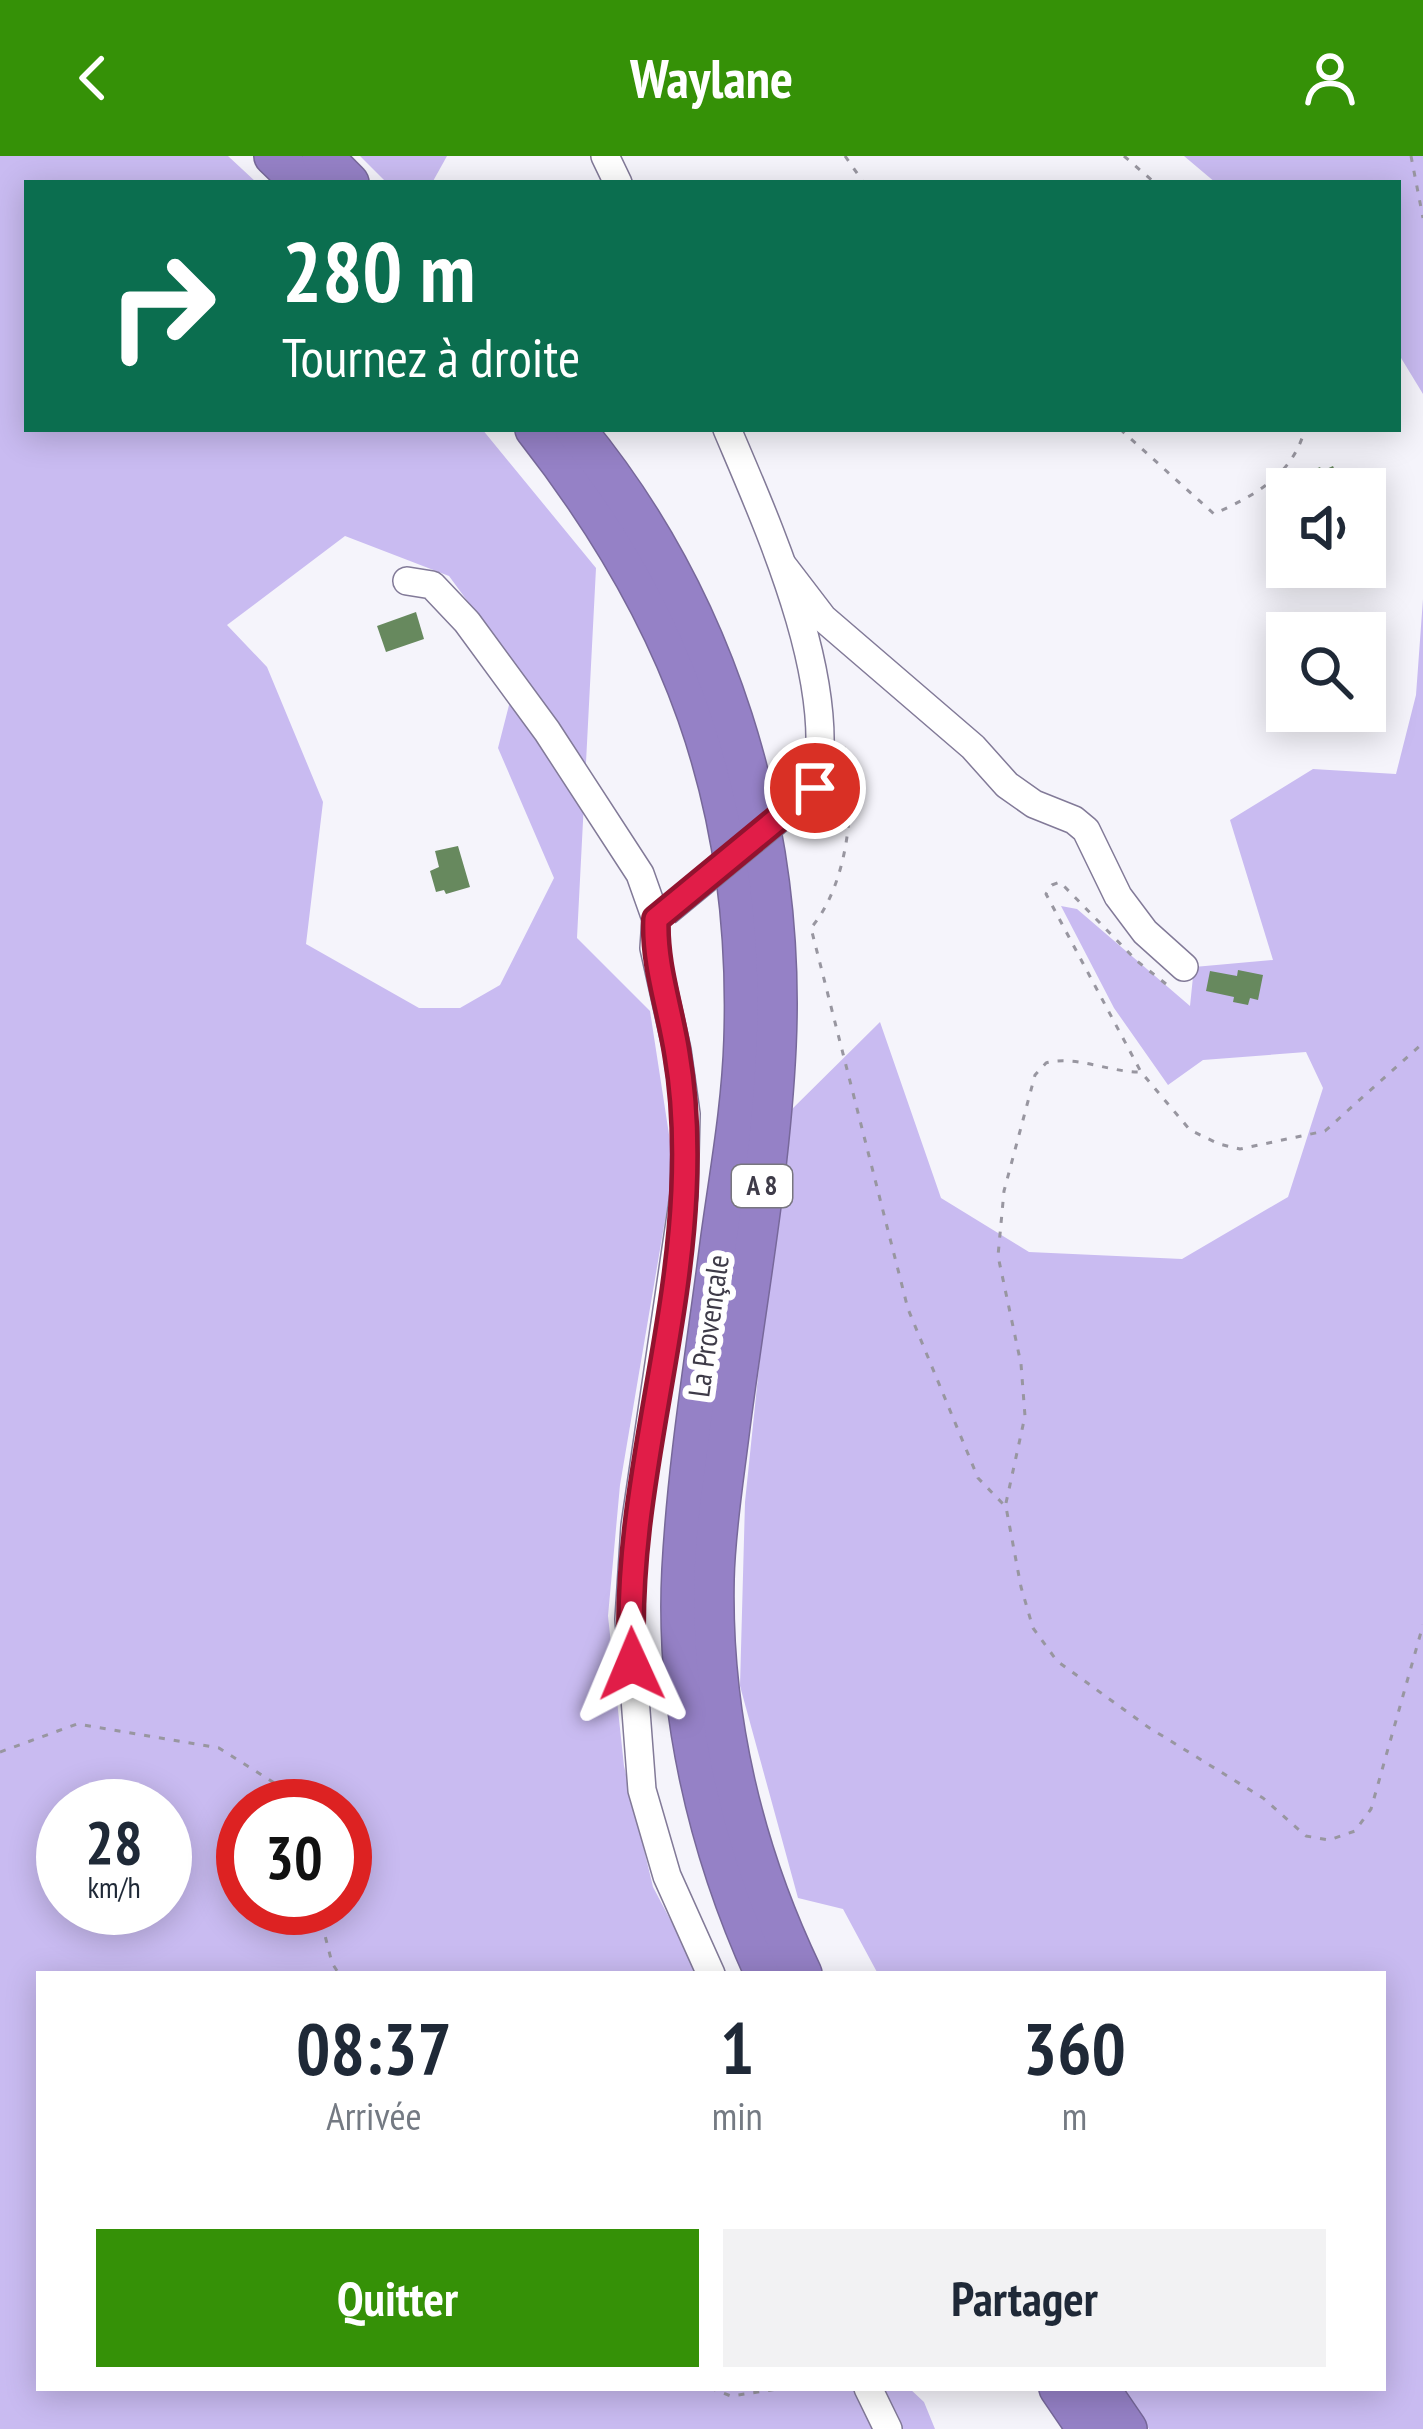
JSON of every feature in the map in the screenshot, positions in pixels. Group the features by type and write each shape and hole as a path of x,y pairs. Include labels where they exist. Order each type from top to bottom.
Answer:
{"highway":[{"path":"274,156 299,180"},
{"path":"322,156 347,180"},
{"name":"La Provençale","path":"537,432 590,502 660,620 710,749 738,883 744,1042 692,1446 682,1574 684,1652 706,1804 731,1889 764,1971"},
{"name":"La Provençale","path":"577,432 646,530 695,620 730,706 755,797 769,880 776,965 770,1135 730,1420 714,1579 729,1760 770,1907 801,1971"},
{"path":"1061,2391 1087,2429"},
{"path":"1102,2391 1126,2429"}],"street":[{"path":"710,1971 667,1876 642,1790 629,1619 635,1526 684,1195 686,1114 654,948 661,915 815,788 819,771 816,692 784,567 728,432"},
{"path":"784,567 823,618 973,747 1007,785 1086,830 1118,896 1144,932 1184,967"},
{"path":"407,581 432,585 467,622 534,712 640,874 661,915"},
{"path":"869,2391 888,2429"}],"path":[{"path":"1124,156 1152,180"},
{"path":"1412,156 1423,218"},
{"path":"1123,432 1214,514 1266,490 1300,448 1304,432"},
{"path":"841,735 851,794 849,828 826,910 812,928 908,1309 978,1478 1006,1507"},
{"path":"1184,967 1187,978 1180,987 1166,985 1137,962 1060,882 1046,894 1141,1072 1190,1130 1240,1149 1325,1132 1423,1043"},
{"path":"1141,1072 1114,1072 1069,1061 1046,1063 1035,1075 1004,1191 998,1256 1021,1364 1024,1416 1006,1507 1033,1628 1057,1661 1148,1727 1263,1798 1306,1836 1329,1840 1354,1831 1371,1809 1423,1624"},
{"path":"0,1752 77,1724 218,1748 269,1779"},
{"path":"325,1935 337,1971"},
{"path":"718,2391 731,2396 765,2391"}],"shaded area":[{"path":"0,156 228,156 254,180 24,180 24,432 484,432 596,568 577,938 650,1011 674,1167 620,1485 608,1616 624,1766 653,1887 697,1971 36,1971 36,2391 912,2391 924,2402 935,2429 0,2429","holes":["345,536 449,576 518,670 498,748 554,878 500,985 460,1008 419,1008 306,944 323,802 267,667 227,625"]},
{"path":"360,156 447,156 434,180 384,180"},
{"path":"1184,156 1423,156 1423,394 1401,358 1401,180 1212,180"},
{"path":"1423,599 1423,2429 1149,2429 1122,2391 1386,2391 1386,1971 876,1971 843,1909 798,1898 740,1686 745,1502 785,1116 880,1022 941,1198 1029,1252 1182,1259 1288,1197 1323,1088 1306,1052 1203,1060 1168,1085 1114,1008 1061,906 1077,909 1190,1006 1194,967 1273,960 1230,820 1313,769 1396,774 1416,695"}],"building":[{"path":"416,612 424,639 386,652 377,626"},
{"path":"458,846 470,887 436,892 430,871 439,867 435,851"},
{"path":"1238,970 1263,975 1258,1000 1250,998 1248,1005 1206,991 1210,971 1237,976"}],"route":[{"path":"632,1664 629,1619 635,1526 684,1195 686,1114 654,948 656,919 815,788"}]}
